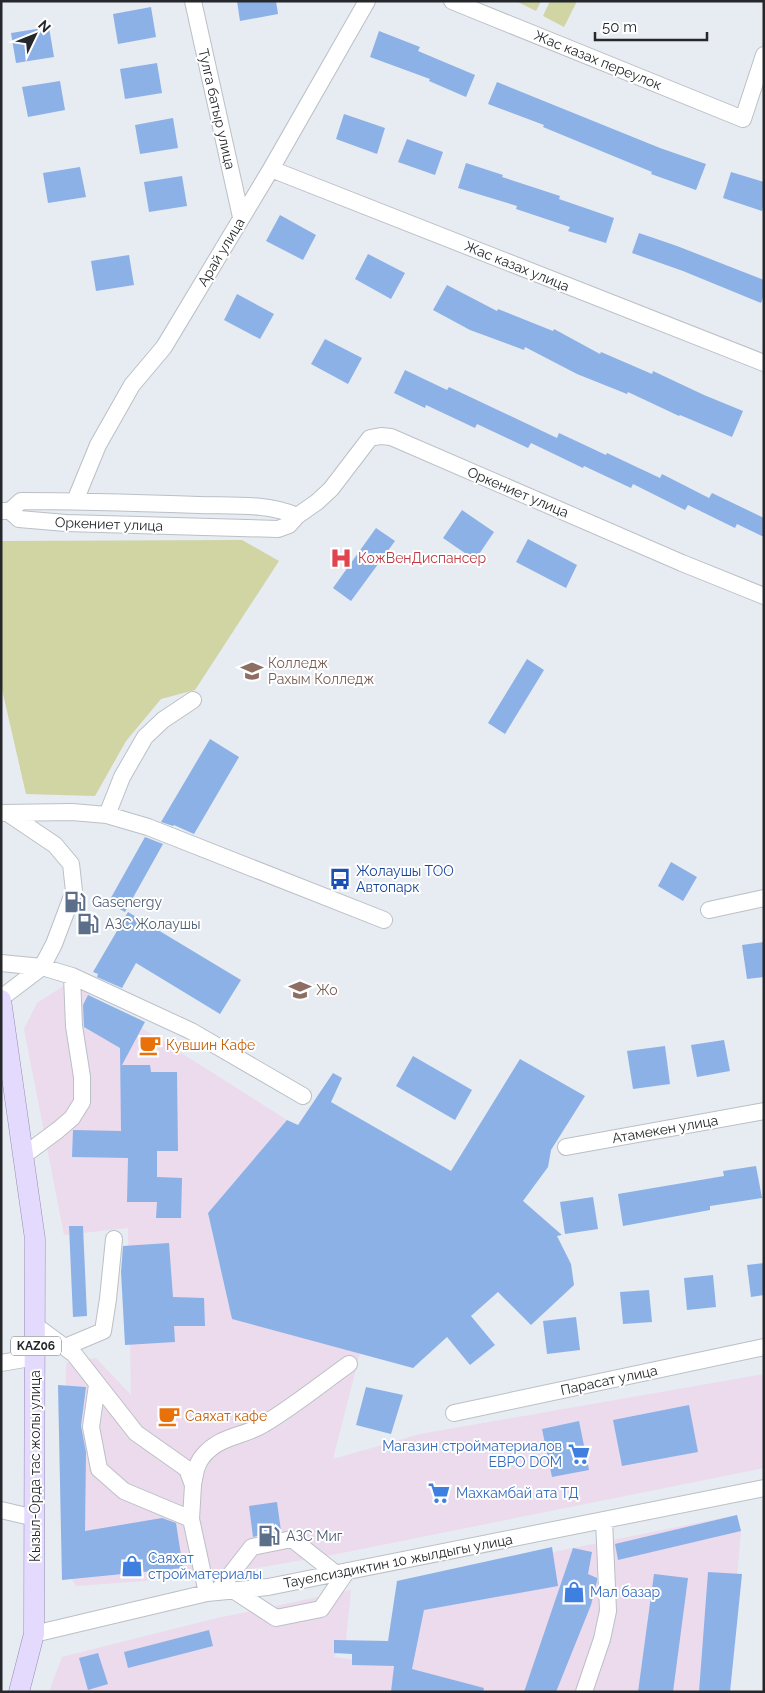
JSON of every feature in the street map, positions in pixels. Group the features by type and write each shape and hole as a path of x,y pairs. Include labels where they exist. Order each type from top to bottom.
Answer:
{"main road":[{"name":"Кызыл-Орда тас жолы улица","path":"1,999 35,1239 34,1634 19,1692"}],"street":[{"name":"Тулга батыр улица","path":"193,1 241,218"},
{"name":"Арай улица","path":"75,501 98,445 132,385 164,347 367,1"},
{"name":"Жас казах переулок","path":"452,1 742,119 763,60"},
{"name":"Жас казах улица","path":"270,169 764,363"},
{"name":"Оркениет улица","path":"297,516 287,511 245,507 75,501 21,501 5,511 20,519 66,523 269,529 289,525 297,516 317,502 331,489 370,438 391,437 682,563 764,596"},
{"path":"107,815 122,777 145,737 163,720 193,700"},
{"path":"5,813 72,812 107,815 148,826 384,920"},
{"path":"1,999 42,967 54,944 74,891 71,864 55,845 5,813"},
{"path":"709,910 764,898"},
{"path":"1,963 42,967 72,976 191,1031 303,1096"},
{"path":"24,1156 72,1118 82,1102 82,1076 74,1026 72,976"},
{"name":"Атамекен улица","path":"566,1147 764,1111"},
{"path":"65,1347 103,1331 114,1240"},
{"path":"36,1326 74,1354 136,1433 187,1469 193,1485"},
{"name":"Парасат улица","path":"454,1413 764,1347"},
{"path":"1,1363 36,1357"},
{"path":"219,1592 252,1547 292,1539 341,1572 321,1609 276,1618 219,1592 190,1519 193,1485 197,1466 203,1455 213,1447 225,1439 239,1433 248,1433 264,1424 349,1364"},
{"path":"98,1385 91,1427 100,1469 124,1491 190,1519"},
{"name":"Тауелсиздиктин 10 жылдыгы улица","path":"34,1634 219,1592 268,1587 764,1488"},
{"path":"1,1510 35,1518"},
{"path":"584,1692 602,1639 608,1611 604,1520"}],"shaded area":[{"path":"65,985 85,992 287,1120 208,1213 232,1319 360,1353 333,1459 420,1434 764,1374 764,1468 337,1554 212,1576 76,1586 65,1568 66,1363 96,1358 131,1395 128,1228 64,1235 24,1029 37,1003"},
{"path":"737,1515 741,1531 727,1692 50,1692 62,1657 213,1619 351,1590 346,1640 334,1657 397,1666 399,1591 558,1551"}],"green space":[{"path":"516,1 541,1 536,11"},
{"path":"550,1 577,1 564,27 543,16"},
{"path":"242,540 279,561 195,690 161,699 126,741 95,796 26,794 1,685 1,541"}],"building":[{"path":"237,1 276,1 278,14 240,21"},
{"path":"151,7 156,37 118,44 113,14"},
{"path":"49,27 54,57 16,63 11,33"},
{"path":"379,31 420,47 418,51 475,75 466,97 429,81 430,79 370,57"},
{"path":"157,63 162,93 125,99 120,69"},
{"path":"60,81 65,110 28,117 22,87"},
{"path":"497,82 660,148 706,164 696,190 651,174 652,172 543,127 544,125 488,104"},
{"path":"344,114 385,128 377,154 336,139"},
{"path":"173,118 178,148 140,154 135,125"},
{"path":"407,139 443,152 435,175 398,162"},
{"path":"466,163 560,196 559,199 614,218 606,243 568,231 570,227 516,209 517,206 458,188"},
{"path":"80,167 86,197 48,203 43,173"},
{"path":"731,172 764,182 764,204 762,211 723,198"},
{"path":"182,176 187,206 149,212 144,182"},
{"path":"280,215 316,235 303,260 266,241"},
{"path":"639,233 764,280 764,295 761,303 683,271 632,253"},
{"path":"368,254 405,273 391,299 355,279"},
{"path":"129,255 134,285 96,291 91,261"},
{"path":"447,285 497,311 498,309 553,331 554,329 600,354 601,352 652,374 653,371 743,411 732,437 679,416 628,392 627,394 577,374 525,347 524,350 470,330 433,310"},
{"path":"237,294 274,314 260,339 224,320"},
{"path":"325,339 362,358 348,384 311,364"},
{"path":"405,370 447,390 449,387 557,438 559,433 660,478 662,474 709,498 712,493 764,518 764,537 737,524 735,528 688,505 685,510 633,484 631,488 531,443 528,448 477,424 475,428 426,405 425,408 394,393"},
{"path":"462,510 494,532 475,560 443,538"},
{"path":"376,528 395,541 351,601 333,588"},
{"path":"528,539 577,565 566,588 516,562"},
{"path":"527,659 544,670 505,734 488,723"},
{"path":"210,739 239,757 194,834 174,825 161,822"},
{"path":"145,837 163,844 125,912 108,903"},
{"path":"671,862 697,877 683,901 658,886"},
{"path":"128,912 241,980 220,1014 136,963 122,988 97,977 98,974 93,972"},
{"path":"764,942 764,977 747,979 742,945"},
{"path":"88,995 145,1022 122,1065 150,1065 151,1072 177,1072 178,1151 157,1151 157,1177 182,1178 181,1218 156,1218 157,1202 127,1202 128,1158 72,1157 73,1130 121,1131 120,1048 84,1027 83,1005"},
{"path":"724,1040 730,1071 697,1077 691,1045"},
{"path":"665,1046 670,1084 633,1089 627,1051"},
{"path":"413,1056 472,1090 455,1120 396,1086"},
{"path":"520,1059 585,1096 551,1150 548,1167 523,1201 562,1235 557,1236 571,1264 574,1285 531,1325 498,1292 471,1316 495,1345 470,1365 447,1337 413,1368 232,1319 208,1213 287,1120 298,1125 333,1073 342,1078 331,1102 451,1171"},
{"path":"756,1166 762,1198 710,1206 710,1210 623,1226 618,1194 724,1176 723,1171"},
{"path":"593,1197 598,1229 565,1234 560,1202"},
{"path":"69,1226 83,1226 87,1316 73,1317"},
{"path":"169,1243 173,1297 204,1298 205,1326 174,1326 175,1342 125,1345 121,1272 123,1246"},
{"path":"764,1263 764,1295 751,1297 747,1265"},
{"path":"713,1275 716,1307 687,1310 684,1278"},
{"path":"649,1290 652,1322 623,1324 620,1292"},
{"path":"576,1317 580,1350 547,1354 543,1321"},
{"path":"58,1385 86,1387 81,1426 86,1452 85,1531 162,1518 176,1523 183,1568 62,1580"},
{"path":"366,1387 403,1395 391,1434 356,1425"},
{"path":"689,1405 698,1452 622,1466 613,1420"},
{"path":"579,1421 589,1470 552,1477 542,1429"},
{"path":"277,1502 281,1531 253,1537 249,1506"},
{"path":"737,1515 741,1531 618,1560 615,1544"},
{"path":"552,1547 558,1586 424,1610 412,1669 484,1688 483,1692 391,1692 394,1666 352,1665 352,1654 334,1653 334,1640 388,1641 397,1581"},
{"path":"573,1548 592,1552 588,1574 597,1578 597,1581 591,1605 556,1692 524,1692"},
{"path":"708,1572 742,1574 730,1692 699,1692"},
{"path":"654,1574 688,1578 673,1692 638,1692"},
{"path":"209,1630 213,1646 128,1668 124,1652"},
{"path":"98,1653 108,1684 88,1690 79,1658"}],"place":[{"name":"КожВенДиспансер","path":"341,558"},
{"name":"Колледж Рахым Колледж","path":"252,671"},
{"name":"Жолаушы ТОО Автопарк","path":"340,879"},
{"name":"Gasenergy","path":"75,902"},
{"name":"АЗС Жолаушы","path":"88,924"},
{"name":"Жо","path":"300,990"},
{"name":"Кувшин Кафе","path":"150,1045"},
{"name":"Саяхат кафе","path":"169,1416"},
{"name":"Магазин стройматериалов ЕВРО DOM","path":"579,1454"},
{"name":"Махкамбай ата ТД","path":"439,1493"},
{"name":"АЗС Миг","path":"269,1536"},
{"name":"Саяхат стройматериалы","path":"132,1566"},
{"name":"Мал базар","path":"574,1592"}]}
